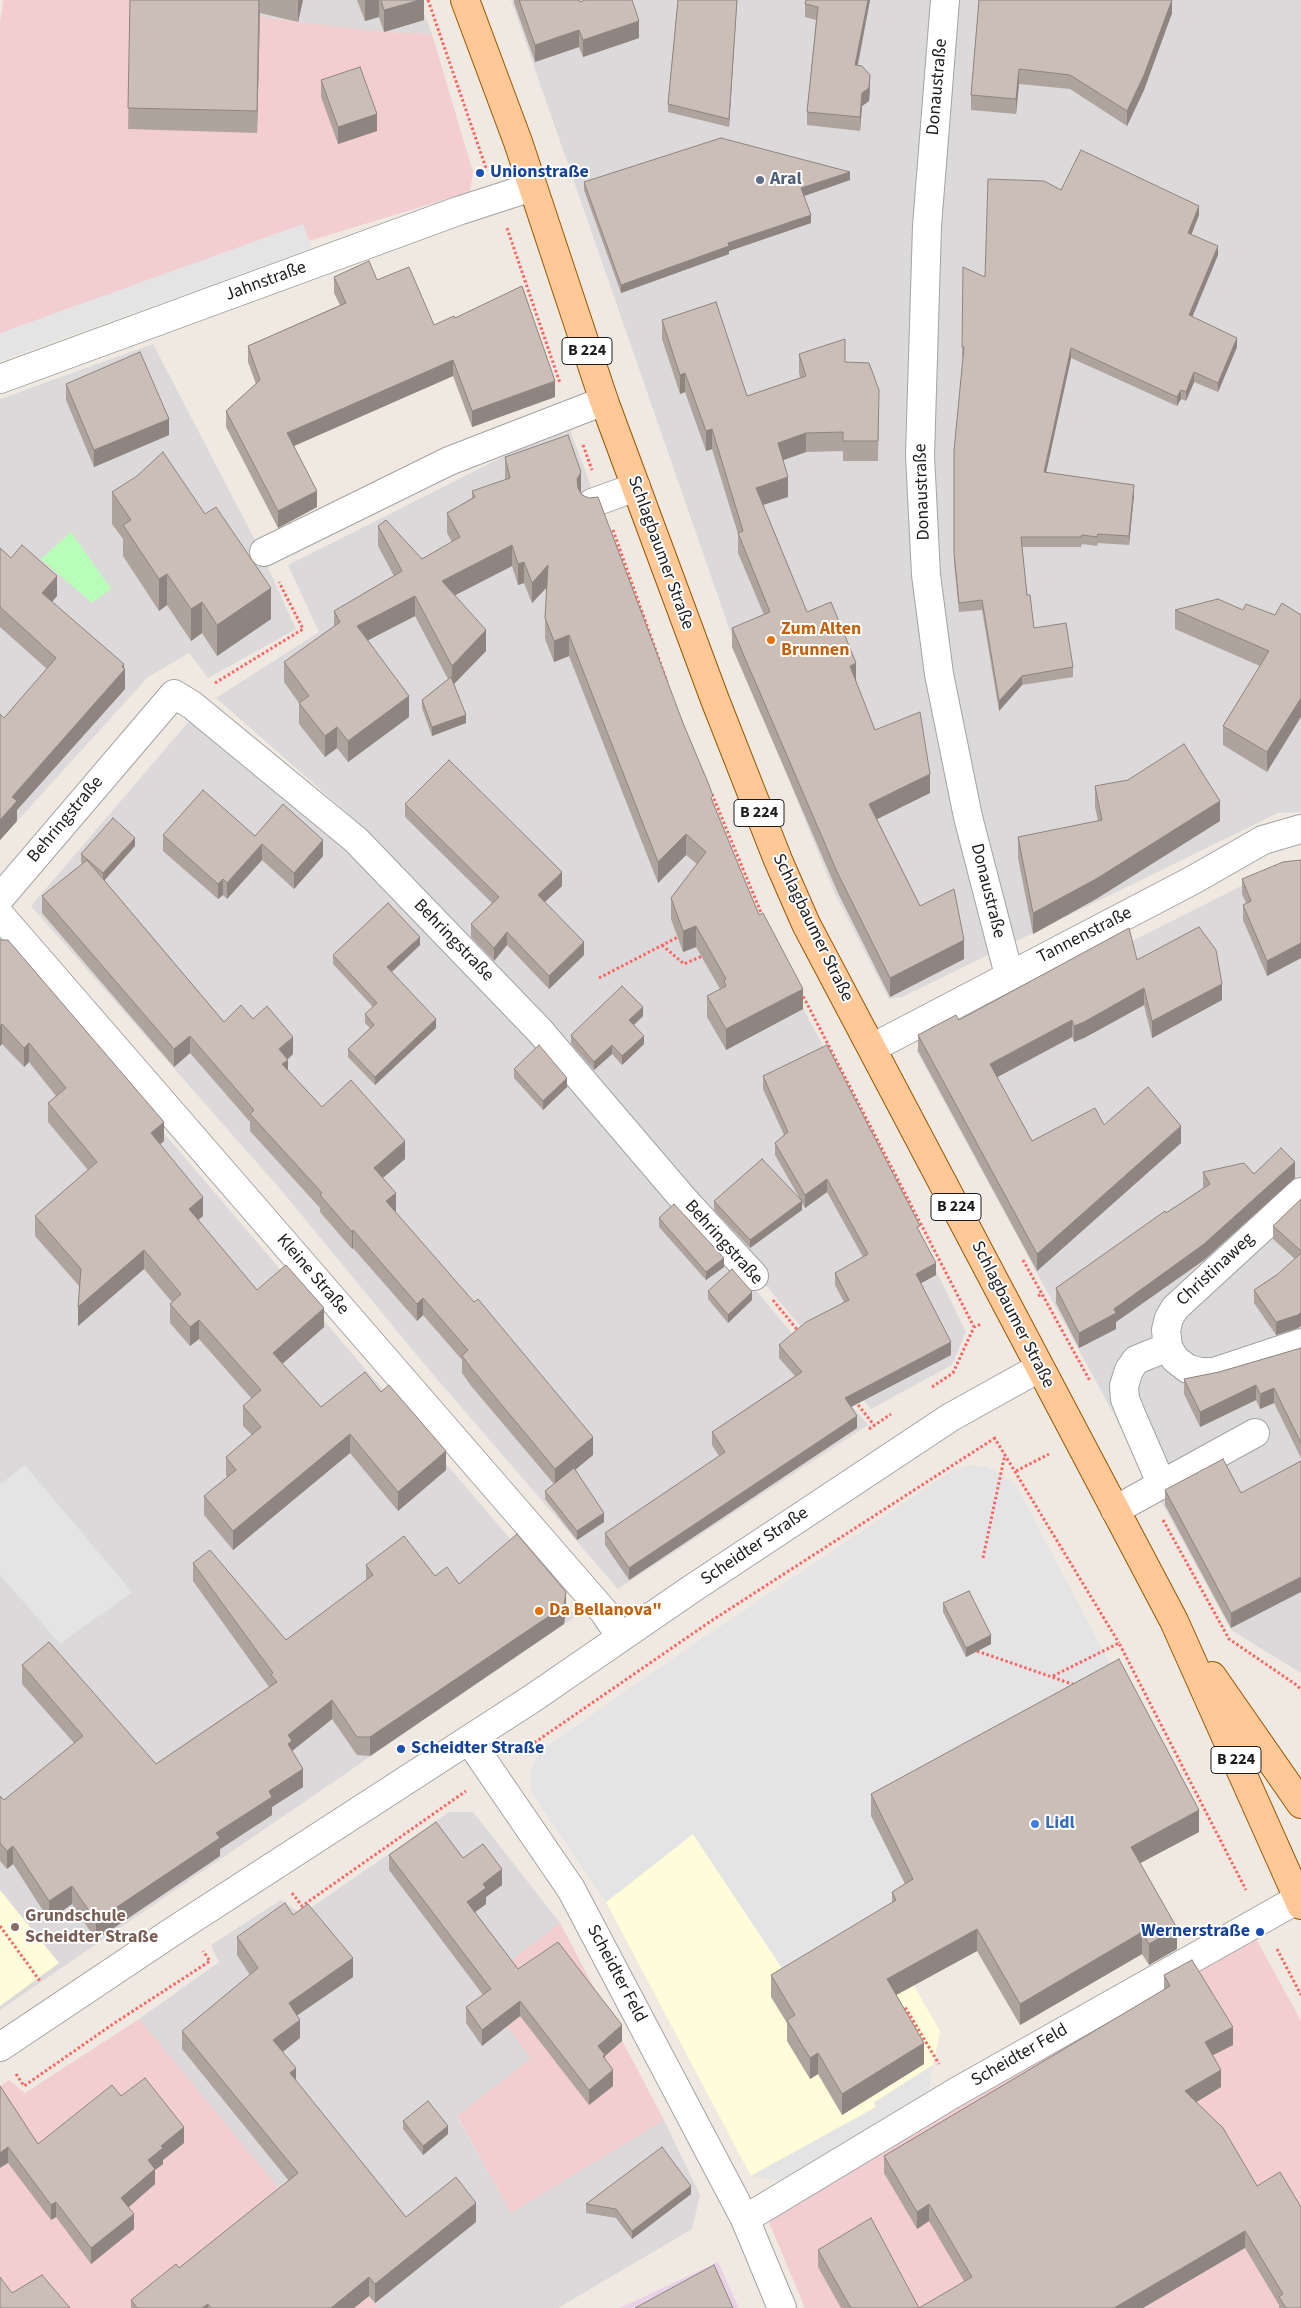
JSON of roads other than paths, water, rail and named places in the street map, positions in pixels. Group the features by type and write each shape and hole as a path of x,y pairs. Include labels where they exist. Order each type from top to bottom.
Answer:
{"main road":[{"name":"Schlagbaumer Straße","path":"465,0 518,142 604,401 715,700 778,860 806,924 1038,1368 1174,1621 1300,1902"},
{"name":"Schlagbaumer Straße","path":"1174,1621 1301,1804"}],"street":[{"name":"Donaustraße","path":"945,0 926,236 920,454 926,574 939,674 966,808 1009,975"},
{"name":"Jahnstraße","path":"0,380 496,198 532,187"},
{"path":"264,552 448,461 604,401"},
{"path":"592,503 636,487"},
{"name":"Behringstraße","path":"0,898 174,694 192,706 356,840 540,1032 686,1202 754,1276"},
{"name":"Tannenstraße","path":"872,1048 1193,880 1263,840 1301,829"},
{"name":"Kleine Straße","path":"0,915 597,1604 621,1637"},
{"name":"Christinaweg","path":"1168,1347 1166,1330 1169,1318 1175,1308 1301,1192"},
{"path":"1161,1483 1128,1406 1124,1386 1129,1370 1136,1360 1168,1347 1175,1359 1182,1365 1201,1372 1214,1372 1301,1343"},
{"name":"Scheidter Straße","path":"0,2047 175,1930 469,1740 951,1418 1038,1368"},
{"path":"1115,1510 1255,1433"},
{"name":"Scheidter Feld","path":"469,1740 571,1890 744,2219 782,2308"},
{"name":"Scheidter Feld","path":"744,2219 956,2092 1262,1920 1300,1902"}],"place":[{"name":"Unionstraße","path":"480,173"},
{"name":"Aral","path":"760,180"},
{"name":"Zum Alten Brunnen","path":"771,640"},
{"name":"Da Bellanova\"","path":"539,1611"},
{"name":"Scheidter Straße","path":"401,1749"},
{"name":"Lidl","path":"1035,1824"},
{"name":"Grundschule Scheidter Straße","path":"15,1927"},
{"name":"Wernerstraße","path":"1260,1932"}]}
